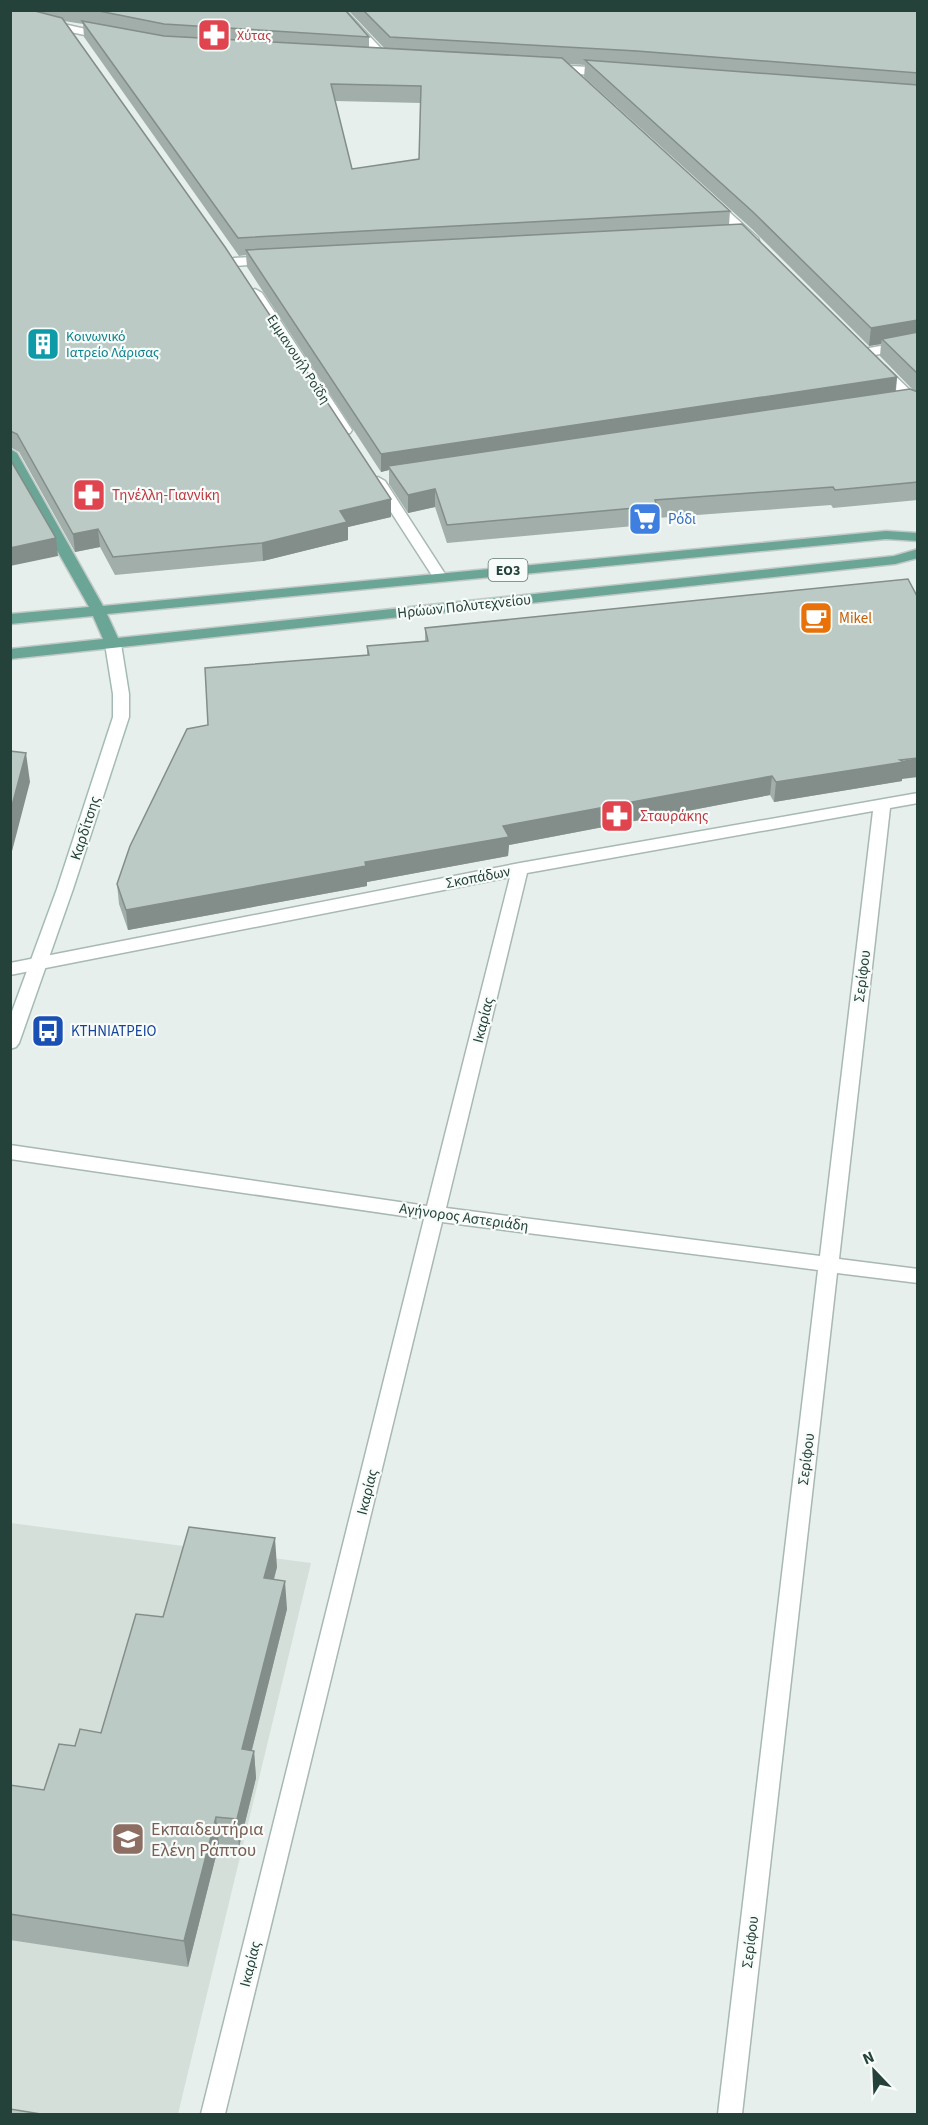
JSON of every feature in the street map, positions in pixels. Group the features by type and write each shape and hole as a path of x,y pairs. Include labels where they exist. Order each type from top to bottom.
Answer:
{"main road":[{"name":"Καρδίτσης","path":"10,453 98,610 113,644"},
{"name":"Ηρώων Πολυτεχνείου","path":"10,619 886,535 918,537"},
{"name":"Ηρώων Πολυτεχνείου","path":"10,654 883,561 918,553"}],"street":[{"path":"338,10 391,60 362,58"},
{"path":"10,15 124,40"},
{"path":"69,29 82,49"},
{"path":"543,68 624,73"},
{"path":"566,70 581,84"},
{"path":"702,194 761,249"},
{"path":"722,235 745,234"},
{"name":"Εμμανουήλ Ροΐδη","path":"282,259 237,267 351,439"},
{"path":"914,402 860,349 918,343"},
{"path":"886,402 914,402"},
{"path":"379,475 440,577"},
{"name":"Καρδίτσης","path":"10,1043 40,962 121,717 121,694 113,644"},
{"name":"Σκοπάδων","path":"10,969 520,869 918,798"},
{"name":"Σερίφου","path":"730,2115 882,803"},
{"name":"Ικαρίας","path":"213,2115 520,869"},
{"name":"Αγήνορος Αστεριάδη","path":"10,1152 435,1214 918,1276"}],"shaded area":[{"name":"Εκπαιδευτήρια Ελένη Ράπτου","path":"11,1523 311,1563 178,2114 11,2114"}],"building":[{"path":"10,10 31,10 62,18 225,247 391,499 340,511 347,522 262,543 113,557 98,529 73,534 17,434 10,431"},
{"path":"94,10 345,10 369,37 164,24"},
{"path":"363,10 918,10 918,73 637,51 390,37"},
{"path":"82,21 164,36 562,58 730,211 238,238","holes":["331,84 421,86 419,159 352,169"]},
{"path":"585,60 918,85 918,320 871,328 753,212"},
{"path":"742,224 897,377 381,454 246,250"},
{"path":"918,332 918,374 882,339"},
{"path":"910,389 918,392 918,482 835,490 833,487 655,500 657,506 447,525 435,489 408,495 388,466"},
{"path":"10,459 56,538 10,548"},
{"path":"908,579 918,598 918,758 776,782 772,776 503,826 509,837 365,862 366,866 126,910 117,884 130,846 187,729 208,725 205,668 369,655 367,646 428,641 425,628"},
{"path":"10,751 26,753 10,813"},
{"path":"189,1527 275,1538 264,1578 285,1581 242,1749 254,1751 237,1819 216,1817 184,1941 10,1914 10,1785 44,1790 59,1744 75,1746 80,1729 101,1733 136,1614 163,1617"},
{"path":"10,2109 47,2115 10,2115"}],"place":[{"name":"Χύτας","path":"214,35"},
{"name":"Κοινωνικό Ιατρείο Λάρισας","path":"43,344"},
{"name":"Τηνέλλη-Γιαννίκη","path":"89,495"},
{"name":"Ρόδι","path":"645,519"},
{"name":"Mikel","path":"816,618"},
{"name":"Σταυράκης","path":"617,816"},
{"name":"ΚΤΗΝΙΑΤΡΕΙΟ","path":"48,1031"},
{"name":"Εκπαιδευτήρια Ελένη Ράπτου","path":"128,1839"}]}
